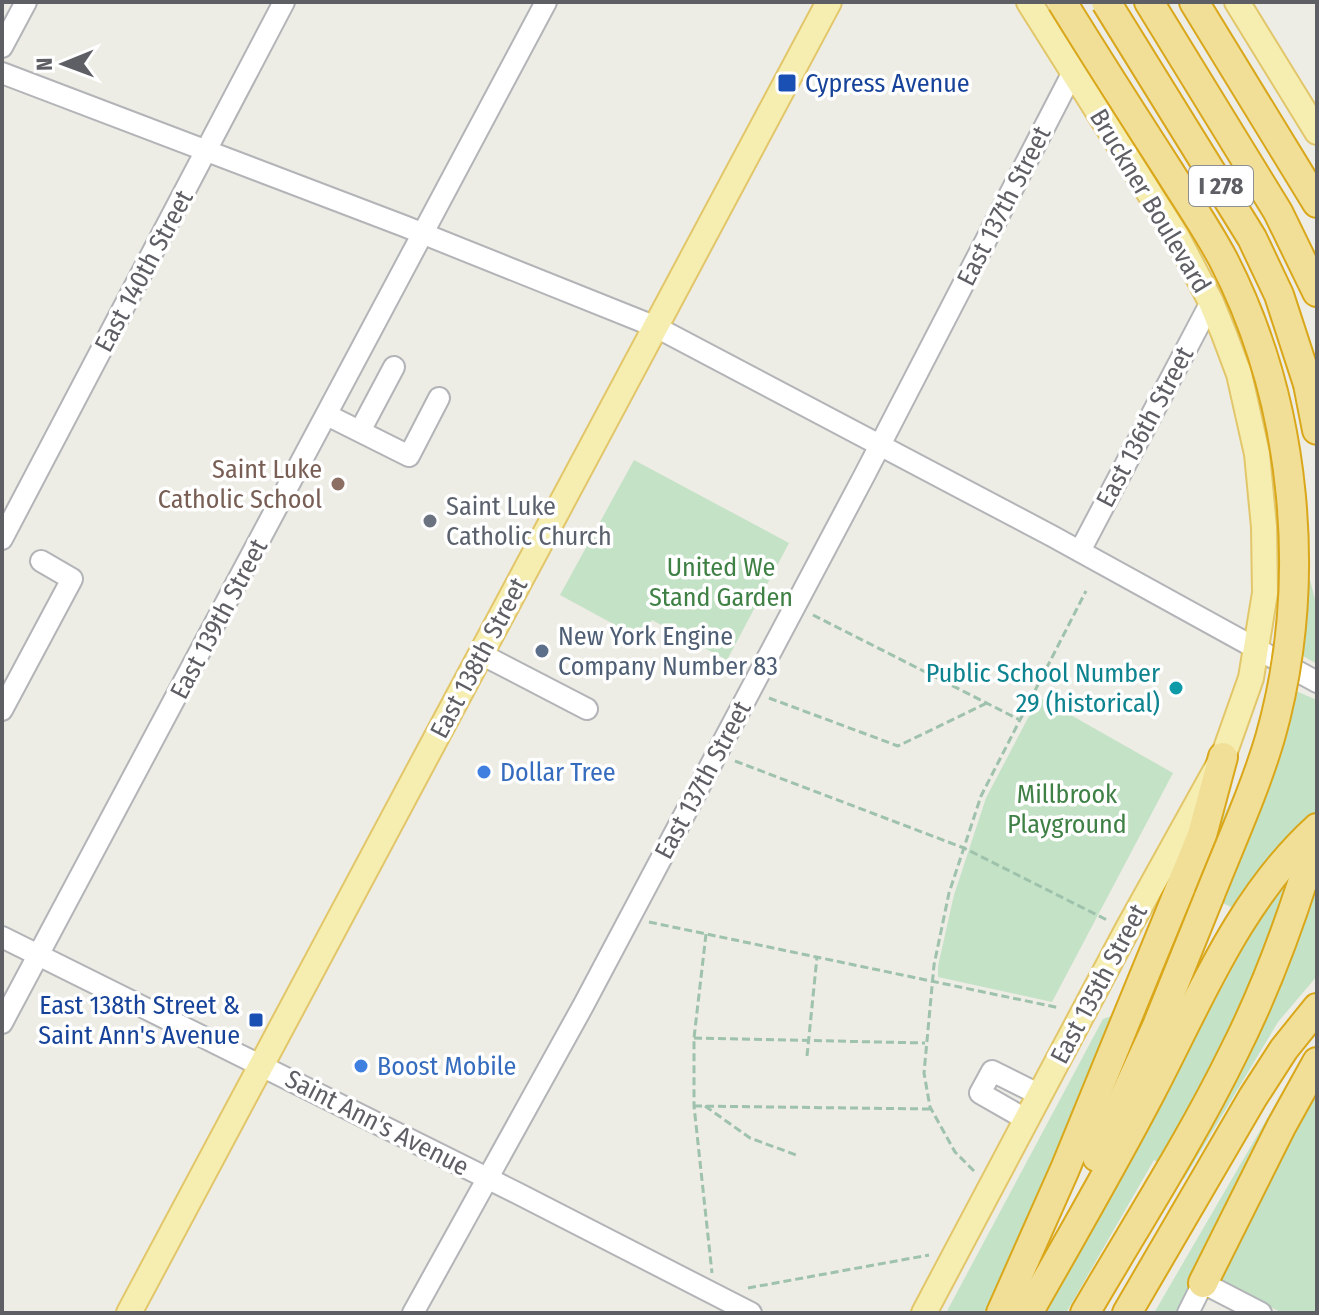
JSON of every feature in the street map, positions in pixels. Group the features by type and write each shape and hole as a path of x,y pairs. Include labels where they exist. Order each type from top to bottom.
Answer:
{"highway":[{"path":"1019,1312 1157,1026 1261,765 1283,681 1292,618 1292,521 1284,452 1261,353 1223,259 1062,2"},
{"name":"I 278","path":"1105,2 1235,208 1268,269 1298,349 1317,430"},
{"path":"1149,2 1278,212 1317,292"},
{"name":"I 278","path":"1194,2 1317,203"},
{"path":"1019,1312 1065,1169 1202,835 1223,757"},
{"path":"1019,1312 1108,1174 1228,946 1261,892 1317,828"},
{"path":"1085,1313 1198,1120 1249,1022 1280,947 1317,835"},
{"path":"1127,1313 1253,1097 1284,1049 1317,1008"},
{"path":"1203,1283 1317,1062"}],"main road":[{"name":"East 138th Street","path":"129,1313 829,2"},
{"name":"Bruckner Boulevard","path":"1029,2 1177,237 1211,302 1239,374 1257,454 1265,561 1262,620 1257,648"},
{"path":"1105,2 1267,258 1293,310 1317,374"},
{"path":"1135,2 1265,212 1317,311"},
{"path":"1237,2 1314,116"},
{"name":"East 135th Street","path":"924,1313 1127,930 1223,757 1244,703 1257,648"}],"street":[{"path":"2,47 26,2"},
{"name":"East 140th Street","path":"2,539 284,2"},
{"name":"East 139th Street","path":"2,1023 546,2"},
{"name":"East 137th Street","path":"413,1313 472,1203 489,1179 717,754 1073,72"},
{"path":"2,73 424,234 656,327 1080,551 1317,682"},
{"name":"East 136th Street","path":"1080,551 1211,302"},
{"path":"360,431 394,367"},
{"path":"327,415 409,456 439,398"},
{"path":"2,710 72,579 41,561"},
{"path":"481,654 587,709"},
{"name":"Saint Ann's Avenue","path":"2,937 751,1313"},
{"path":"1027,1120 980,1093 992,1071 1040,1095"},
{"path":"1188,1313 1203,1283 1261,1313"}],"path":[{"path":"991,1188 955,1152 932,1109 924,1073 932,981 949,893 981,796 1086,591"},
{"path":"795,606 1020,720"},
{"path":"750,691 898,746 987,703"},
{"path":"717,754 964,848 1127,930"},
{"path":"629,919 1084,1013"},
{"path":"706,934 694,1038 694,1106 714,1294 959,1249"},
{"path":"807,1056 817,957"},
{"path":"694,1038 925,1043"},
{"path":"694,1106 932,1109"},
{"path":"705,1106 750,1138 799,1156"}],"green space":[{"name":"United We Stand Garden","path":"634,460 789,543 727,660 652,620 641,639 560,595"},
{"path":"1302,576 1310,580 1317,607 1317,664 1289,648"},
{"path":"1284,686 1317,700 1317,976 1278,1022 1184,1179 1154,1160 1066,1313 1046,1313 1259,919 1190,889"},
{"name":"Millbrook Playground","path":"1039,697 1173,773 1052,1002 938,977 954,895 986,798"},
{"path":"1115,1015 988,1313 946,1313 1103,1019"},
{"path":"1303,1066 1176,1313 1154,1313 1286,1086 1297,1068"},
{"path":"1317,1075 1317,1313 1283,1313 1215,1281"}],"place":[{"name":"Cypress Avenue","path":"787,83"},
{"name":"Saint Luke Catholic School","path":"338,484"},
{"name":"Saint Luke Catholic Church","path":"430,521"},
{"name":"New York Engine Company Number 83","path":"542,651"},
{"name":"Public School Number 29 (historical)","path":"1176,688"},
{"name":"Dollar Tree","path":"484,772"},
{"name":"East 138th Street & Saint Ann's Avenue","path":"256,1020"},
{"name":"Boost Mobile","path":"361,1066"}]}
